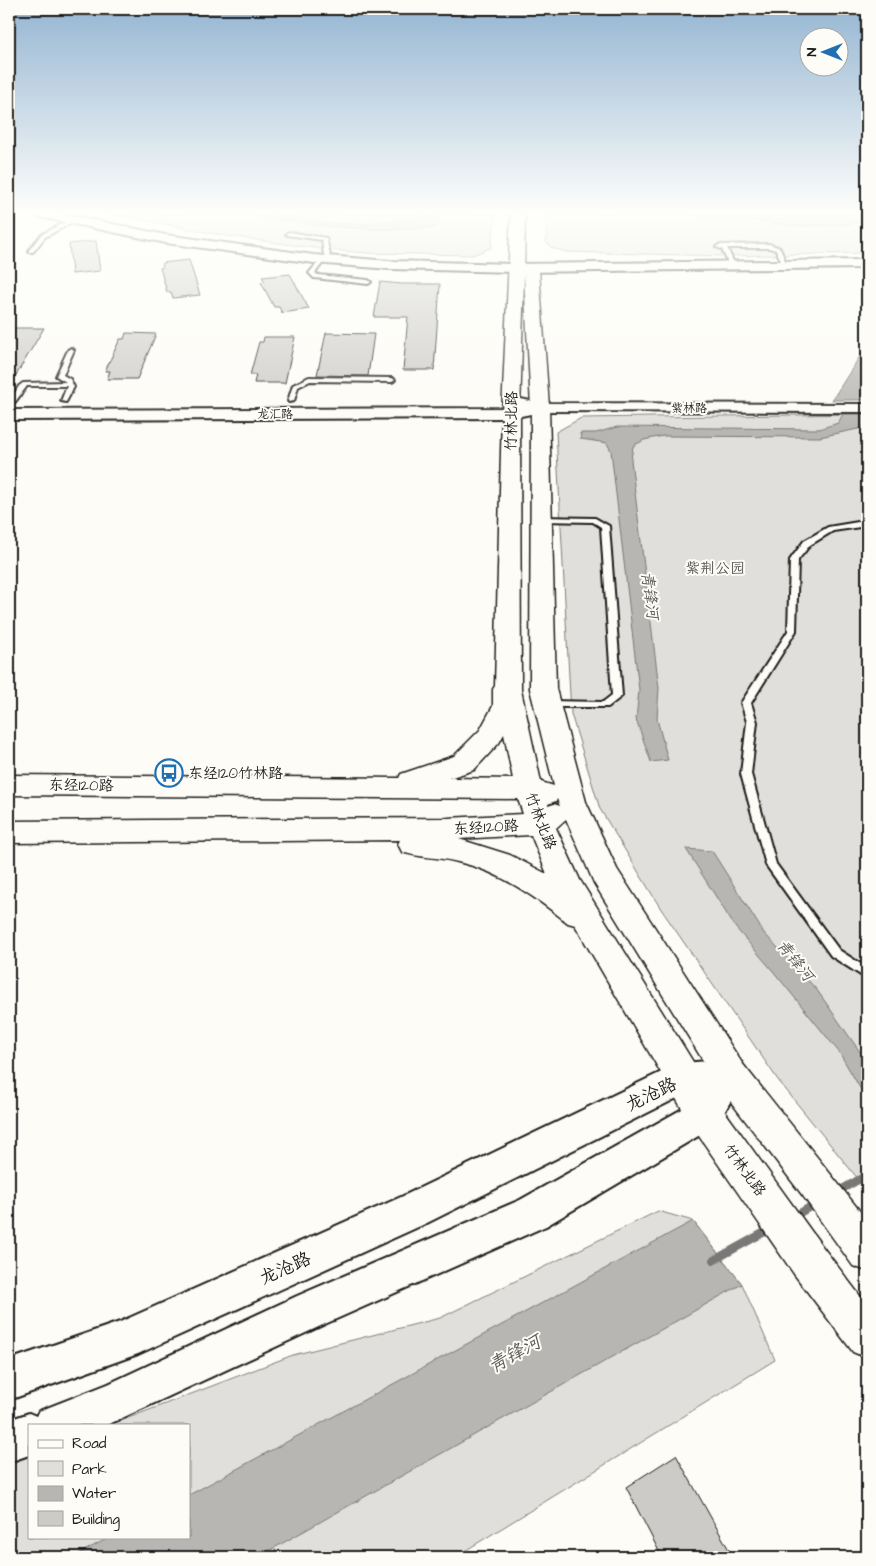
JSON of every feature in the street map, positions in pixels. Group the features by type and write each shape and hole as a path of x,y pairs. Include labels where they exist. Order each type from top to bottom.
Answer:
{"main road":[{"name":"竹林北路","path":"521,286 511,407 508,690 529,789 540,824 567,885 705,1114 808,1260 867,1338"},
{"name":"竹林北路","path":"526,286 540,407 543,689 572,802 606,875 730,1074 863,1246"},
{"path":"384,788 423,779 464,763 490,736 506,706 509,637"},
{"name":"东经120路","path":"9,785 529,789 572,802"},
{"name":"东经120路","path":"9,832 448,829 540,824 572,802"},
{"path":"159,830 436,845 475,854 526,876 590,921"}],"street":[{"name":"龙汇路","path":"10,406 64,401 291,401 511,407"},
{"name":"龙汇路","path":"10,406 540,407"},
{"name":"紫林路","path":"540,407 867,408"},
{"name":"龙沧路","path":"9,1380 124,1340 378,1226 684,1078 730,1074"},
{"path":"55,1424 116,1401 311,1310 532,1213 705,1114 730,1074"},
{"path":"9,1441 28,1434"}],"lane":[{"path":"64,401 71,387 68,380 59,376 71,350"},
{"path":"291,401 295,386 309,379 392,380"},
{"path":"10,406 21,387 25,384 70,384"},
{"path":"541,519 595,520 605,526 618,696 605,705 547,704"},
{"path":"867,524 831,528 806,543 794,560 792,631 746,703 752,722 746,774 771,865 835,953 867,974"}],"green space":[{"name":"紫荆公园","path":"867,414 867,1190 778,1080 661,909 600,809 571,714 556,432 581,418"},
{"path":"658,1211 693,1221 742,1284 775,1360 455,1557 9,1557 9,1463 28,1455 28,1538 190,1538 190,1424 113,1424 293,1355 440,1318"}],"water":[{"path":"867,345 867,400 832,400"},
{"path":"843,414 867,414 867,427 820,437 663,436 644,440 633,446 631,460 659,688 657,719 668,760 651,762 636,719 639,690 611,451 607,443 581,439 580,433 596,433 617,427 819,429 838,423"},
{"path":"686,849 712,851 764,933 817,990 867,1062 867,1100 839,1052 735,927"},
{"path":"693,1221 742,1284 258,1557 73,1557 108,1538 190,1538 190,1494"}],"building":[{"path":"165,286 197,286 200,295 173,298 171,292 167,292"},
{"path":"263,286 297,286 309,309 282,313 279,307 274,307"},
{"path":"379,286 440,286 434,370 403,370 408,317 374,317"},
{"path":"14,328 44,328 9,387 9,335"},
{"path":"126,333 156,334 137,379 107,379 110,371 105,371 120,339 124,339"},
{"path":"326,333 374,334 368,376 317,375"},
{"path":"264,337 295,337 285,383 254,383 256,375 250,375 259,342 263,342"},
{"path":"676,1455 733,1557 662,1557 626,1487"}],"waterway":[{"name":"青锋河","path":"837,1192 867,1175"},
{"name":"青锋河","path":"793,1217 815,1204"},
{"name":"青锋河","path":"714,1260 772,1228"}],"place":[{"name":"东经120竹林路","path":"169,773"}]}
